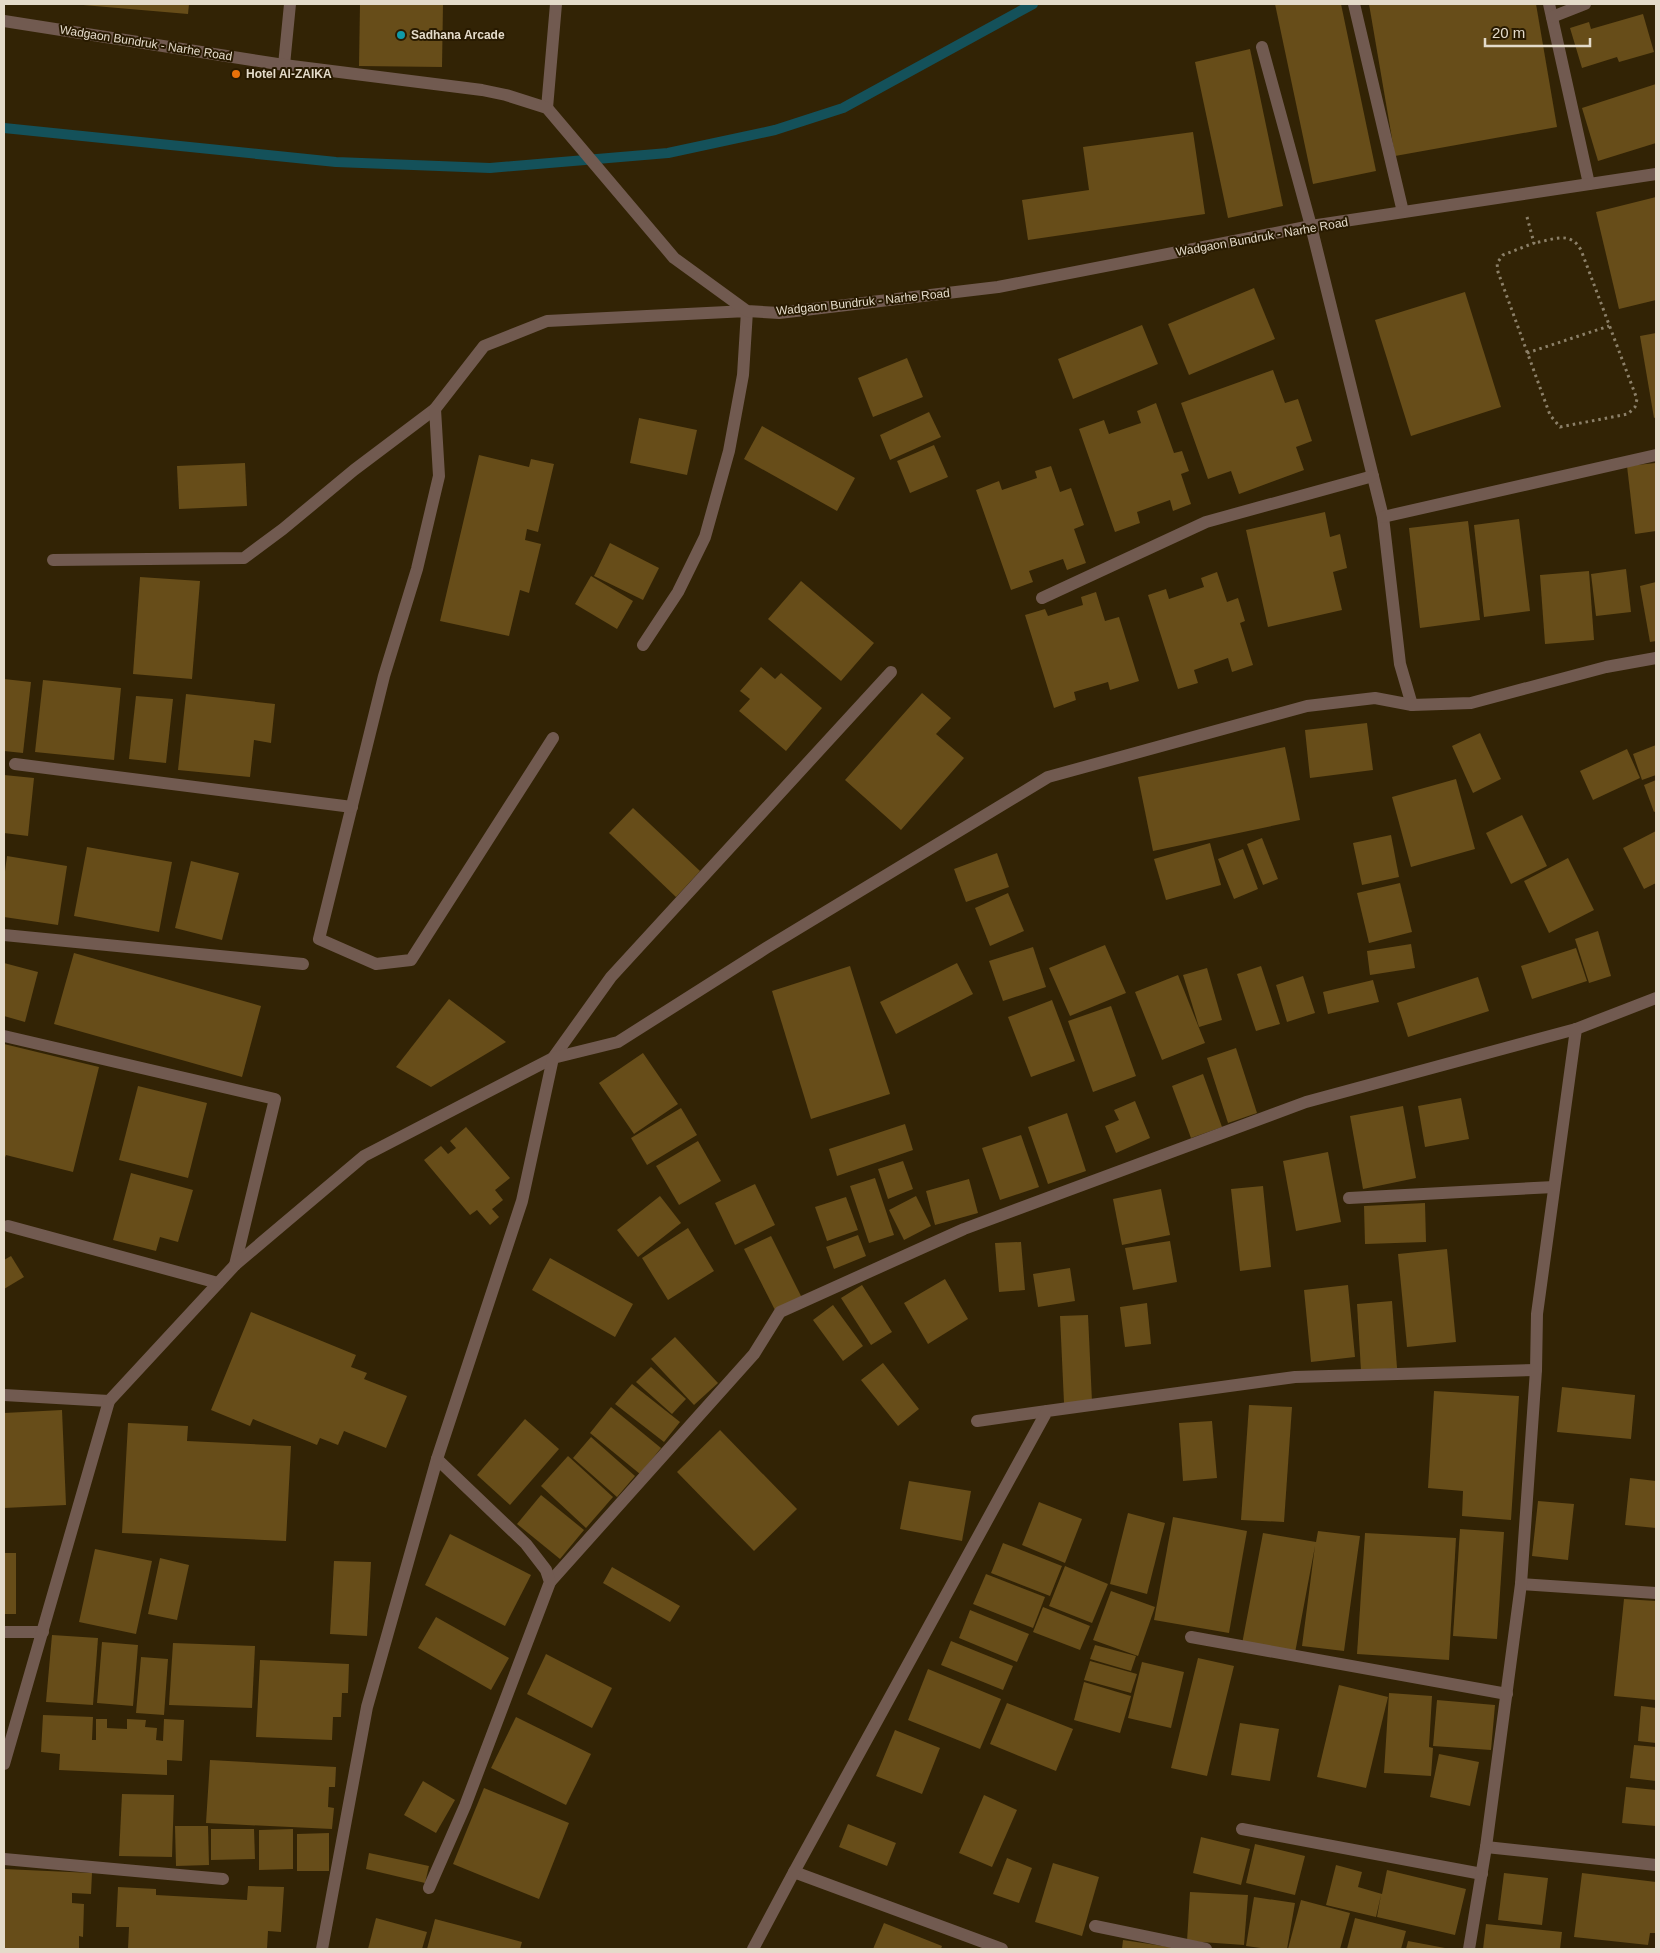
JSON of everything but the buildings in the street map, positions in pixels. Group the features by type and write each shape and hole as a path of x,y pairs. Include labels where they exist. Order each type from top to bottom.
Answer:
{"street":[{"path":"284,65 290,4"},
{"path":"556,4 547,108 674,258 747,310 741,384 729,452 705,537 678,592 643,645"},
{"path":"1354,4 1404,212"},
{"path":"1549,4 1589,184"},
{"path":"1552,17 1585,4"},
{"name":"Wadgaon Bundruk - Narhe Road","path":"4,21 284,65 482,90 506,95 547,108"},
{"path":"1262,47 1311,226 1383,517 1400,664 1412,705"},
{"name":"Wadgaon Bundruk - Narhe Road","path":"53,560 244,558 284,529 354,470 435,409 484,346 547,321 747,310 779,313 998,287 1311,226 1656,174"},
{"path":"435,409 440,476 417,569 384,676 319,939 376,964 411,960 553,738"},
{"path":"1383,517 1656,455"},
{"path":"1042,598 1206,522 1373,476"},
{"path":"4,1764 109,1401 235,1265 364,1156 553,1058 618,1042 766,948 1048,777 1308,706 1375,698 1412,705 1470,703 1606,668 1656,658"},
{"path":"322,1949 367,1706 437,1459 522,1201 553,1058 611,978 891,672"},
{"path":"15,764 352,807"},
{"path":"4,935 303,964"},
{"path":"428,1888 465,1806 550,1582 754,1354 780,1312 964,1229 1306,1102 1576,1029 1656,998"},
{"path":"1469,1949 1486,1847 1521,1584 1536,1370 1537,1314 1576,1029"},
{"path":"4,1036 275,1099 235,1265"},
{"path":"1349,1198 1554,1187"},
{"path":"8,1226 218,1283"},
{"path":"977,1421 1295,1377 1536,1370"},
{"path":"4,1395 109,1401"},
{"path":"754,1949 794,1872 1047,1411"},
{"path":"437,1459 526,1544 546,1570 550,1582"},
{"path":"1521,1584 1656,1593"},
{"path":"4,1632 43,1632"},
{"path":"1191,1637 1507,1694"},
{"path":"1242,1829 1482,1874"},
{"path":"1486,1847 1656,1865"},
{"path":"4,1859 223,1880"},
{"path":"794,1872 1002,1949"},
{"path":"1095,1926 1206,1949"}],"path":[{"path":"1521,194 1534,243"},
{"path":"1569,237 1576,241 1581,250 1609,326 1637,399 1635,407 1628,414 1560,427 1550,415 1498,272 1497,263 1504,255 1534,243 1569,237"},
{"path":"1528,353 1609,326"}],"waterway":[{"path":"4,128 336,162 490,168 668,153 775,130 843,108 1033,4"}],"place":[{"name":"Sadhana Arcade","path":"401,35"},
{"name":"Hotel Al-ZAIKA","path":"236,74"}]}
